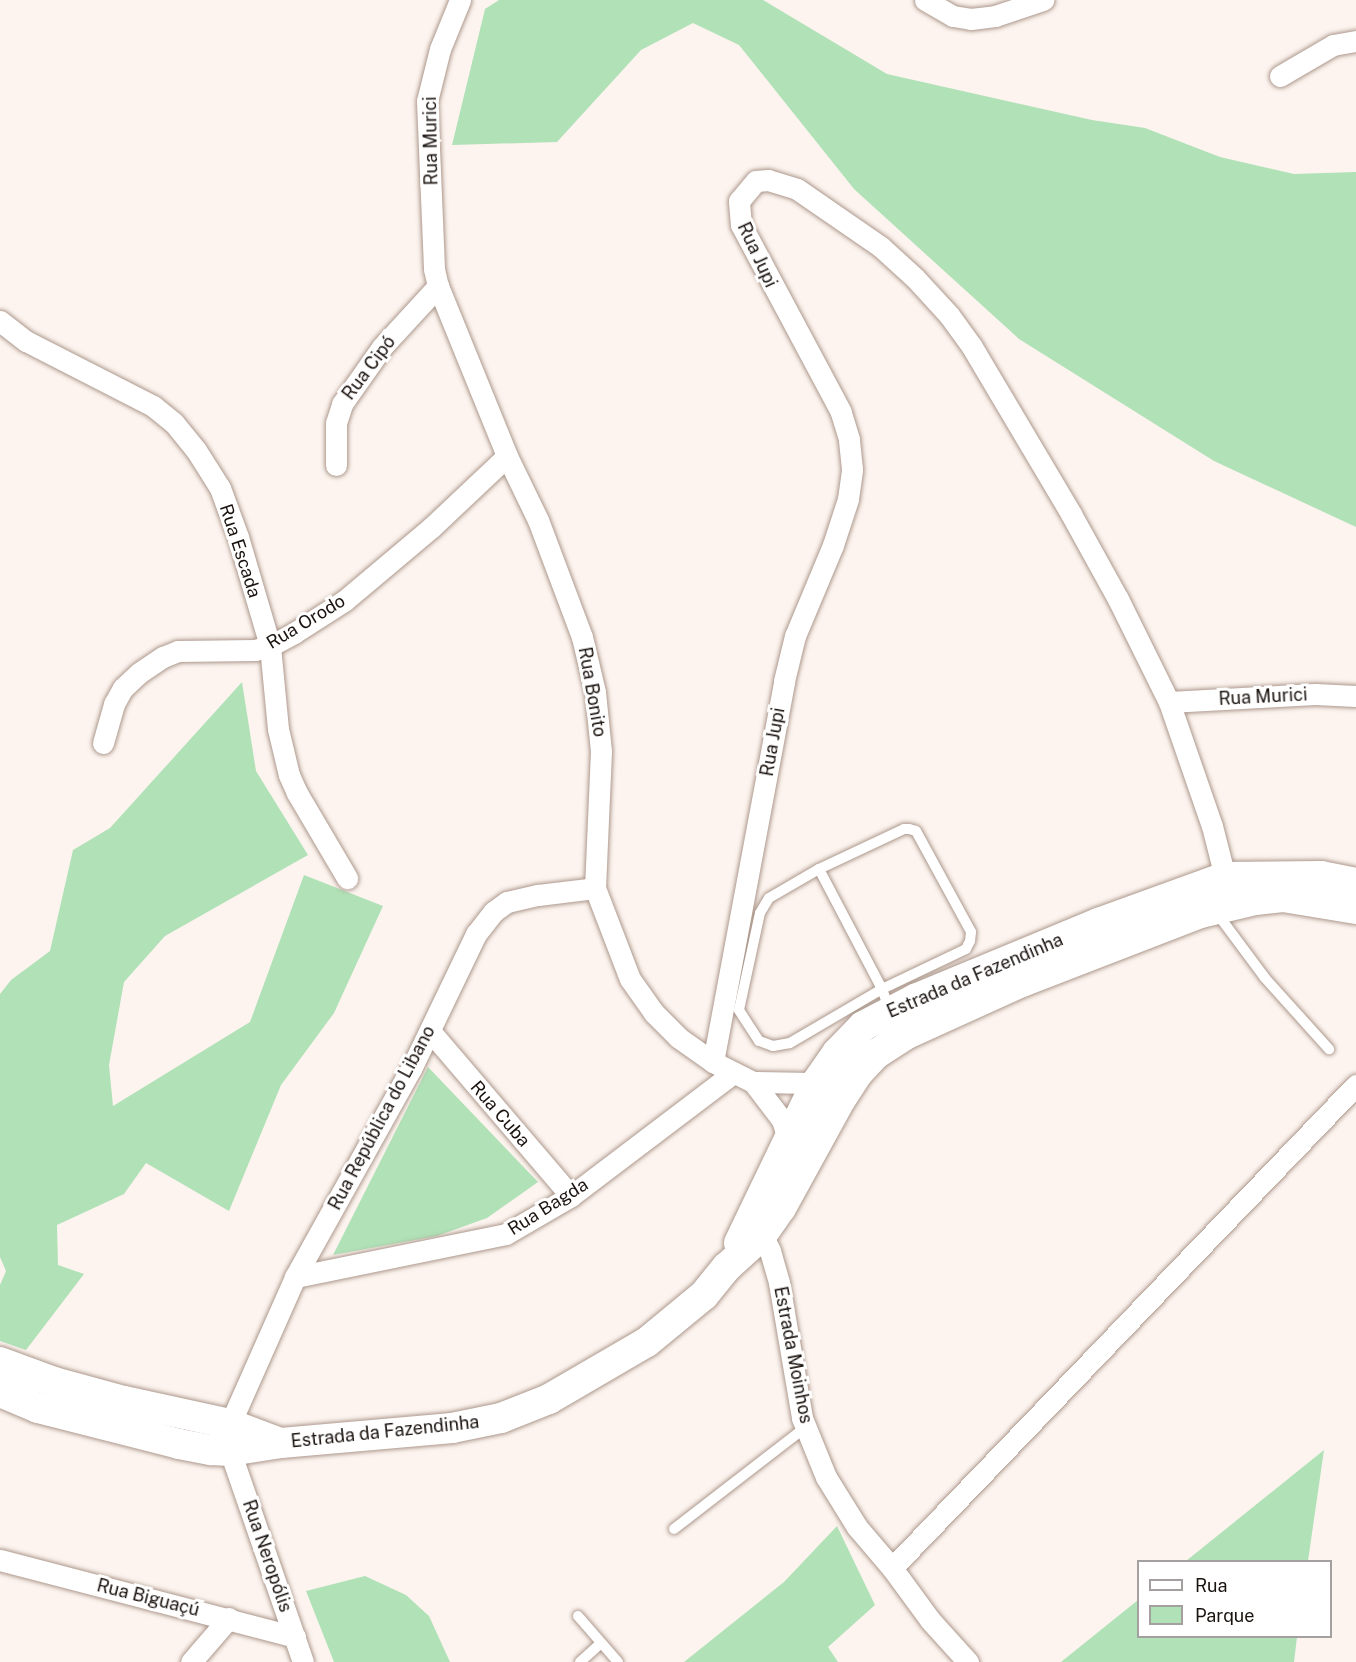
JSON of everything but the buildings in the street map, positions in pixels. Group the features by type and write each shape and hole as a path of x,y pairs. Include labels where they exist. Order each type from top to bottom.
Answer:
{"main road":[{"name":"Estrada da Fazendinha","path":"757,1226 788,1138 816,1083 837,1053 886,1000 1225,877 1321,876 1356,883"},
{"name":"Estrada da Fazendinha","path":"0,1392 38,1408 179,1444 230,1438 281,1443 452,1428 501,1418 549,1399 647,1342 704,1295 728,1267 757,1226 799,1177 841,1099 876,1054 905,1035 1022,982 1214,909 1255,900 1283,897 1356,909"},
{"name":"Estrada da Fazendinha","path":"0,1362 54,1382 124,1401 230,1438"}],"street":[{"name":"Rua Murici","path":"438,286 434,269 427,101 440,49 460,0"},
{"path":"925,0 953,16 971,19 995,16 1043,0"},
{"path":"1280,76 1333,45 1356,41"},
{"name":"Rua Jupi","path":"713,1062 784,681 795,636 833,545 848,499 852,469 849,439 841,412 741,225 739,201 756,181 768,180 797,189 830,209 881,247 915,278 949,315 972,347 1071,514 1118,599 1169,702 1212,826 1225,877"},
{"name":"Rua Bonito","path":"438,286 507,456 538,520 582,637 594,692 601,751 595,888 630,979 654,1013 679,1038 713,1062 753,1082"},
{"name":"Rua Cipó","path":"336,465 336,423 342,404 382,348 438,286"},
{"name":"Rua Escada","path":"0,321 26,341 153,406 174,423 196,450 220,488 238,537 270,646 278,729 289,775 297,793 347,878"},
{"name":"Rua Orodo","path":"103,743 114,704 123,688 163,657 178,651 242,652 270,646 344,601 432,527 507,456"},
{"name":"Rua Murici","path":"1169,702 1315,694 1356,696"},
{"name":"Rua República do Libano","path":"230,1438 295,1277 430,1032 476,934 493,912 507,902 538,895 595,888"},
{"name":"Rua Cuba","path":"430,1032 571,1196"},
{"name":"Rua Bagda","path":"295,1277 506,1234 571,1196 733,1073"},
{"path":"753,1082 816,1083"},
{"path":"753,1082 782,1120 788,1138"},
{"path":"892,1568 1356,1085"},
{"name":"Estrada Moinhos","path":"757,1226 779,1283 802,1418 826,1477 857,1527 892,1568 930,1620 968,1662"},
{"name":"Rua Neropólis","path":"230,1438 303,1662"},
{"name":"Rua Biguaçú","path":"0,1560 295,1637"},
{"path":"191,1662 229,1618"}],"lane":[{"path":"904,828 916,831 971,932 966,949 886,1000 790,1043 773,1046 759,1041 739,1010 764,905 769,898 819,869 904,828"},
{"path":"819,869 886,1000"},
{"path":"1214,909 1265,978 1329,1049"},
{"path":"674,1529 806,1427"},
{"path":"578,1616 618,1662"},
{"path":"580,1662 601,1643"}],"green space":[{"path":"499,0 763,0 887,74 1092,120 1145,128 1220,157 1294,174 1356,172 1356,527 1214,461 1019,339 854,189 739,45 693,23 641,50 557,142 452,145 485,9"},
{"path":"242,682 256,771 308,855 165,936 124,982 109,1065 113,1106 250,1022 304,875 383,906 334,1013 281,1085 229,1211 146,1163 124,1194 57,1225 58,1265 84,1274 26,1350 0,1341 0,1285 6,1271 0,1257 0,994 11,980 50,951 73,850 110,828"},
{"path":"428,1067 538,1182 487,1218 437,1236 333,1255"},
{"path":"1324,1450 1308,1560 1187,1560"},
{"path":"837,1526 875,1605 828,1647 838,1662 684,1662 784,1582"},
{"path":"365,1576 406,1595 429,1616 450,1662 334,1662 306,1591"},
{"path":"1137,1601 1137,1638 1297,1638 1294,1662 1061,1662"}]}
